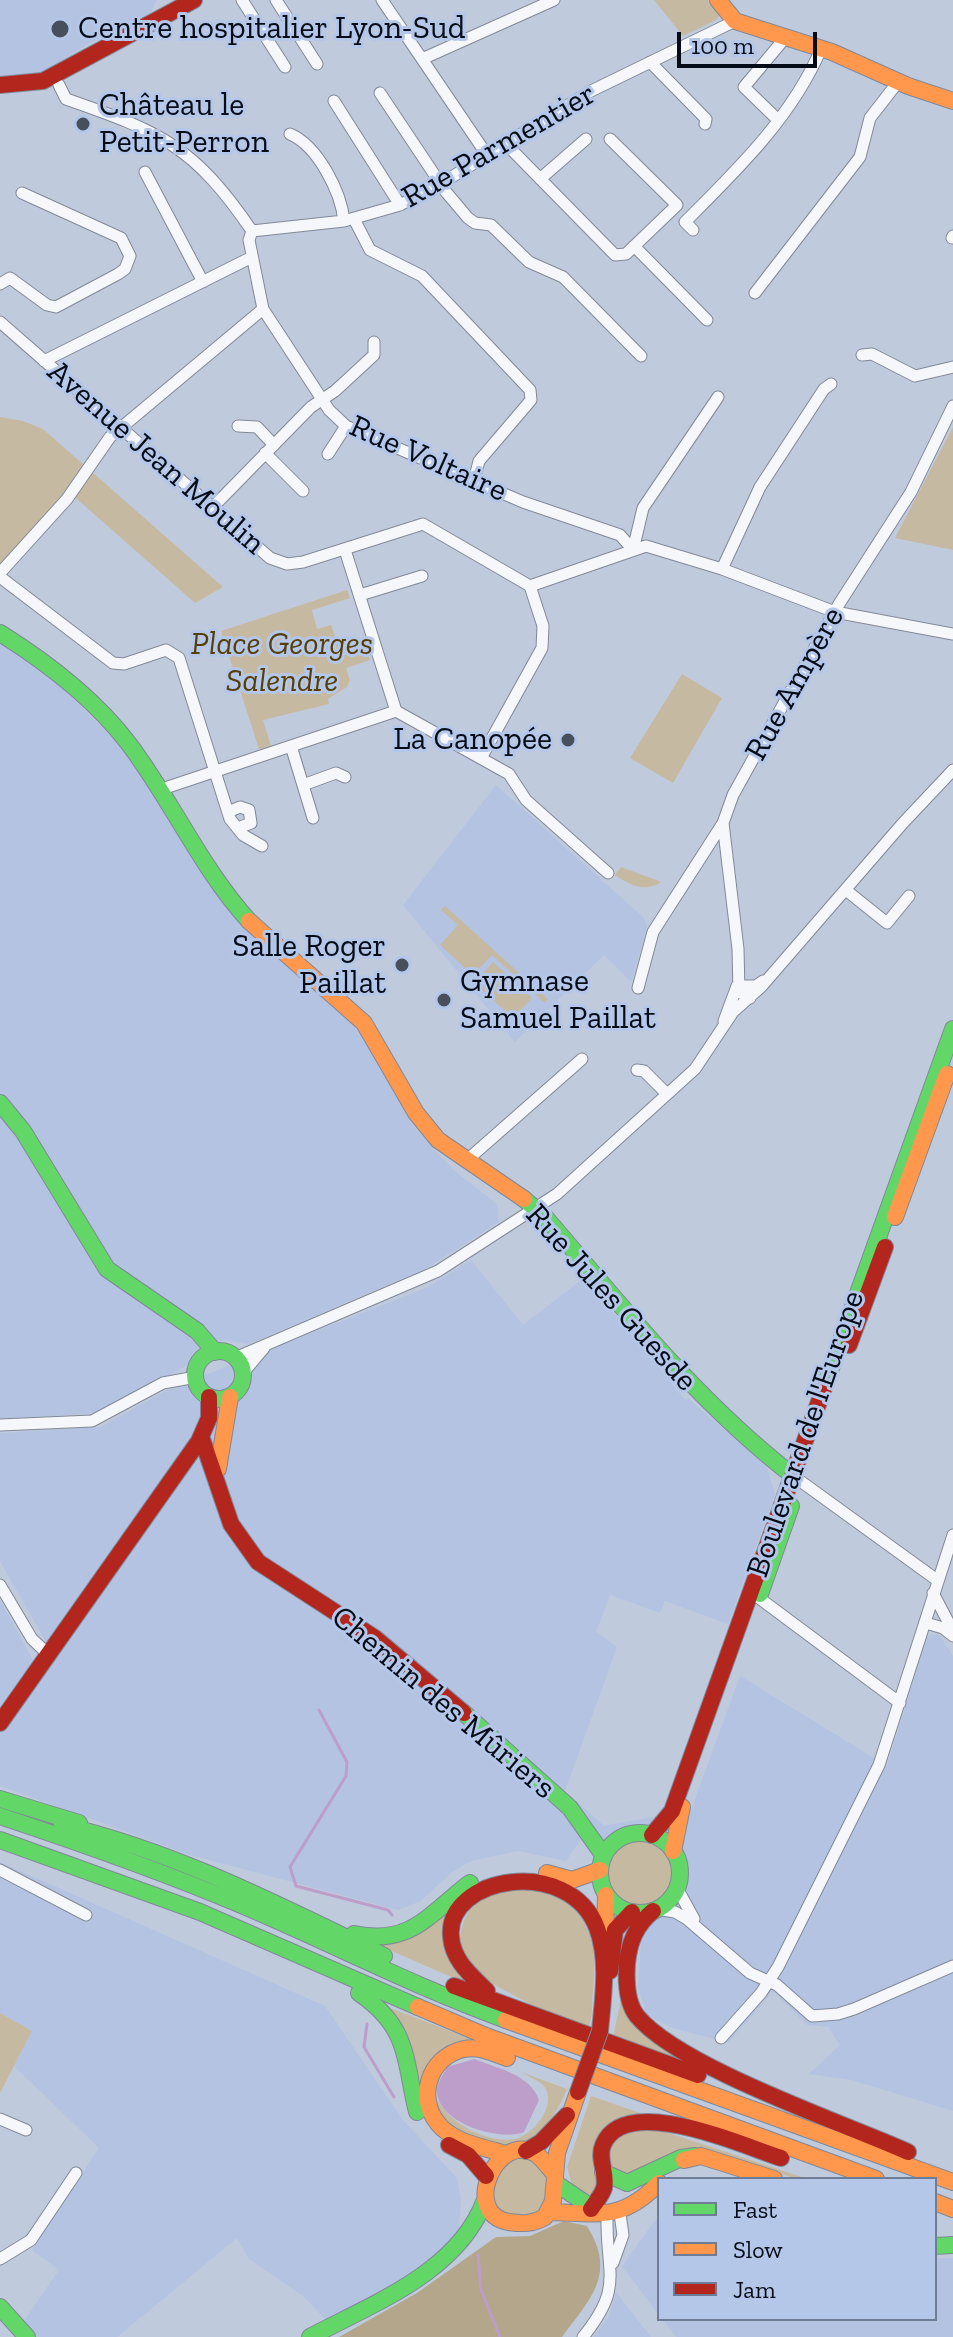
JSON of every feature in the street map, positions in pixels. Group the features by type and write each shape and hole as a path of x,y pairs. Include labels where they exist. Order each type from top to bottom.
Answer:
{"main road":[{"path":"0,85 51,83 194,0"},
{"path":"718,0 735,21 821,49 898,82 953,101"},
{"name":"Rue Jules Guesde","path":"0,633 55,671 126,741 247,919 283,954 345,1002 382,1049 430,1132 466,1161 536,1207 676,1374 734,1429 796,1478"},
{"name":"Boulevard de l'Europe","path":"673,1851 677,1820 759,1598 796,1478 953,1029"},
{"name":"Boulevard de l'Europe","path":"652,1835 672,1811 953,1057"},
{"path":"0,1103 23,1131 97,1257 130,1287 197,1331 210,1355 239,1365 239,1389 230,1397 209,1397 200,1389 196,1377 210,1355"},
{"path":"204,1442 211,1419 209,1397"},
{"name":"Chemin des Mûriers","path":"217,1487 222,1428 230,1397"},
{"path":"0,1723 164,1491 204,1442 222,1428"},
{"name":"Chemin des Mûriers","path":"204,1442 234,1532 265,1570 326,1605 397,1656 579,1816 605,1832 625,1836"},
{"path":"0,1799 75,1821 96,1833"},
{"path":"0,1815 12,1812 96,1833 330,1927 373,1939 386,1939 417,1927 461,1889 494,1872 538,1870 572,1880 602,1863 625,1836 652,1835 673,1851 679,1865 677,1888 640,1921 631,1937 627,1980 631,2006 652,2032 732,2074 908,2152"},
{"path":"0,1815 104,1851 240,1904 402,1979 487,2013 953,2182"},
{"name":"Chemin des Mûriers","path":"579,1816 602,1863"},
{"path":"0,1840 200,1912 486,2036 871,2177"},
{"path":"602,1863 606,1895 608,1991"},
{"path":"503,2003 472,1980 453,1957 449,1945 454,1916 479,1889 494,1884 514,1879 552,1884 582,1905 595,1927 603,1986 600,2031"},
{"path":"606,1895 619,1907 632,1912 655,1910"},
{"path":"548,2212 571,2110 600,2031 615,1930 632,1912"},
{"path":"330,1927 374,1952 503,2003 953,2169"},
{"path":"306,1958 321,1973 362,1995 390,2016 406,2047 416,2108 424,2126 439,2139 468,2155 486,2176"},
{"path":"506,2154 453,2136 433,2118 425,2096 426,2085 437,2064 445,2057 463,2049 484,2050 781,2158"},
{"path":"460,2245 481,2220 486,2176 496,2160 506,2154 526,2151 541,2142 571,2110"},
{"path":"586,2212 602,2196 600,2156 606,2139 619,2127 637,2121 678,2128 841,2177"},
{"path":"526,2151 542,2158 555,2178 586,2212"},
{"path":"603,2172 622,2183 633,2184 642,2181 668,2160 695,2156 767,2177"},
{"path":"664,2177 676,2163 695,2156"},
{"path":"485,2200 504,2220 525,2224 548,2212 614,2215 641,2204 657,2185"},
{"path":"310,2337 408,2282 460,2245 504,2220"},
{"path":"0,2307 27,2337"}],"street":[{"path":"242,0 285,67"},
{"path":"276,0 317,64"},
{"path":"382,0 487,155"},
{"path":"422,59 554,0"},
{"name":"Rue Parmentier","path":"252,231 349,220 400,205 442,183 591,91 735,21"},
{"path":"778,120 744,87 785,38"},
{"path":"693,230 685,222 734,173 804,87 821,49"},
{"path":"650,62 706,119 705,124"},
{"path":"755,293 860,157 870,118 898,82"},
{"path":"51,83 66,99 158,133 195,160 225,191 252,231"},
{"path":"380,93 468,218 475,223 491,225 529,262 563,277 641,356"},
{"path":"334,101 400,205"},
{"path":"290,134 303,140 342,199 349,220 370,250 422,276 530,390 531,400 479,461 474,481"},
{"path":"540,179 586,139"},
{"path":"506,144 615,255 626,254 677,205 610,139"},
{"path":"145,172 203,282"},
{"path":"0,284 10,278 47,305 56,307 118,274 125,269 130,256 121,238 22,193"},
{"name":"Rue Voltaire","path":"252,231 252,257 263,309 322,400 346,426 523,502 620,535 633,550"},
{"path":"634,246 707,320"},
{"path":"44,361 252,257"},
{"path":"262,846 243,835 228,812 179,658 166,650 124,664 113,663 0,575 67,499 120,427 263,309"},
{"name":"Avenue Jean Moulin","path":"0,322 270,558 287,564 345,550 423,524 530,586"},
{"path":"212,508 270,449 374,355 374,342"},
{"path":"862,355 872,354 915,376 953,367"},
{"path":"722,569 760,487 824,389 831,384"},
{"path":"633,550 643,508 718,397"},
{"name":"Rue Ampère","path":"722,1031 737,986 737,935 723,823 733,795 835,612 911,492 953,406"},
{"path":"238,426 257,427 303,491"},
{"path":"328,454 346,426"},
{"path":"481,758 542,648 543,626 530,586 646,546 722,569 835,612 953,634"},
{"path":"345,550 396,711 509,774 526,800 608,873"},
{"path":"360,595 422,576"},
{"path":"159,790 396,711"},
{"path":"291,746 313,818"},
{"path":"239,1365 278,1339 427,1277 557,1194 707,1055 733,1012 750,998 847,891 897,828 953,770"},
{"path":"303,785 336,773 345,777"},
{"path":"228,812 240,807 249,810 251,823 238,828"},
{"path":"638,988 653,932 723,823"},
{"path":"847,891 887,923 909,896"},
{"path":"750,998 739,992 737,986 756,986 767,978"},
{"path":"466,1161 582,1059"},
{"path":"637,1070 644,1071 667,1094"},
{"path":"0,1425 92,1421 163,1383 196,1377"},
{"name":"Rue Jules Guesde","path":"796,1478 937,1580"},
{"path":"721,2038 769,1982 879,1765 953,1535"},
{"path":"0,1585 32,1639 48,1654"},
{"path":"933,1593 953,1634"},
{"path":"759,1598 900,1703"},
{"path":"926,1623 953,1634"},
{"path":"0,1870 86,1915"},
{"path":"677,1888 687,1911 705,1932"},
{"path":"655,1910 682,1915 750,1973 777,1985 805,2012 823,2016 854,2009 953,1966"},
{"path":"0,2119 26,2130"},
{"path":"0,2259 31,2240 76,2173"},
{"path":"583,2337 607,2303 614,2215"}],"shaded area":[{"name":"Centre hospitalier Lyon-Sud","path":"0,0 157,0 150,14 88,44 39,74 0,80"},
{"path":"0,643 25,657 58,684 120,745 241,925 348,1017 373,1052 413,1126 452,1169 497,1204 499,1222 425,1269 249,1344 224,1340 193,1356 188,1365 96,1413 0,1419"},
{"path":"496,785 644,918 647,927 631,982 604,955 515,1042 403,905"},
{"path":"471,1260 523,1325 585,1277 685,1400 688,1398 767,1467 775,1494 728,1624 665,1601 660,1613 610,1595 596,1632 617,1647 565,1791 604,1826 691,1810 740,1676 887,1766 927,1636 939,1634 953,1656 953,2111 852,2080 809,2074 840,2045 828,2027 807,2025 773,1991 728,2043 670,2027 646,2014 638,1987 642,1928 602,1904 596,1885 593,1848 584,1835 566,1861 518,1851 471,1861 452,1872 421,1901 398,1910 190,1855 0,1786 0,1731 54,1656 0,1561 0,1433 101,1427 165,1391 428,1287"},
{"path":"0,1600 35,1664 0,1715"},
{"path":"0,1862 325,2006 403,2120 457,2178 461,2201 458,2239 400,2280 326,2320 304,2297 248,2258 237,2238 117,2337 34,2337 22,2324 59,2270 32,2250 99,2148 14,2066 32,2031 0,2013"},
{"path":"474,2059 521,2078 535,2091 539,2100 524,2132 500,2134 471,2127 447,2112 439,2102 437,2087 447,2067"},
{"path":"657,2218 657,2312 622,2266"},
{"path":"564,2221 587,2226 596,2243 600,2272 591,2297 562,2337 339,2337 417,2293 496,2237 530,2236"},
{"path":"937,2258 953,2258 953,2337 676,2337 664,2321 937,2321"},
{"path":"616,2292 651,2337 593,2337 610,2315"}],"green space":[{"path":"654,0 708,0 719,14 718,19 683,36"},
{"path":"0,417 43,429 223,587 195,603 69,492 0,568"},
{"path":"953,427 953,550 895,538"},
{"name":"Place Georges Salendre","path":"347,590 350,598 312,610 317,629 331,625 342,655 366,648 370,660 346,668 350,680 347,687 328,699 329,704 263,720 271,746 259,749 221,631"},
{"path":"682,674 722,698 673,783 630,758"},
{"path":"621,867 661,882 649,887 632,885 615,875"},
{"path":"445,906 548,999 545,1003 492,955 473,975 440,945 458,925 441,910"},
{"path":"493,962 532,998 513,1018 474,983"},
{"path":"639,1838 658,1844 668,1854 674,1873 668,1892 658,1902 639,1908 620,1902 610,1892 604,1873 610,1854 620,1844"},
{"path":"524,1887 561,1900 584,1921 594,1952 595,1970 588,2028 545,2012 487,1981 459,1947 465,1919 477,1903"},
{"path":"448,1907 447,1948 453,1965 465,1983 378,1945"},
{"path":"621,1998 624,1999 718,2073 613,2038"},
{"path":"390,2008 482,2043 421,2082"},
{"path":"0,2013 32,2031 0,2093"},
{"path":"521,2072 567,2089 543,2129 522,2143 494,2143 463,2131 443,2117 433,2104 436,2097 449,2115 469,2129 492,2138 515,2139 536,2125 548,2100 543,2085"},
{"path":"591,2096 643,2114 618,2121 590,2203 572,2185 567,2167"},
{"path":"660,2130 802,2177 791,2177 710,2151 640,2174 618,2174 609,2157 623,2131"},
{"path":"520,2158 541,2167 550,2188 541,2209 520,2218 499,2209 490,2188 499,2167"}],"waterway":[{"path":"319,1710 347,1762 346,1776 290,1867 296,1886 388,1910 392,1915"},
{"path":"367,2024 364,2047 394,2097"},
{"path":"478,2255 481,2290 500,2337"}],"traffic: fast":[{"path":"0,633 69,682 115,727 145,766 216,879 249,921"},
{"path":"825,1385 953,1029"},
{"path":"0,1103 23,1131 107,1269 197,1331 215,1352"},
{"path":"524,1199 546,1218 693,1385 792,1475"},
{"path":"219,1351 236,1358 243,1375 236,1392 219,1399 202,1392 195,1375 202,1358 219,1351"},
{"path":"760,1594 791,1506"},
{"path":"464,1713 570,1808 604,1856"},
{"path":"0,1799 79,1823"},
{"path":"0,1816 210,1892 506,2020"},
{"path":"62,1825 145,1849 186,1865 266,1899 384,1956"},
{"path":"640,1833 655,1836 668,1845 677,1858 680,1873 677,1888 668,1901 655,1910 640,1913 625,1910 612,1901 603,1888 600,1873 603,1858 612,1845 625,1836 640,1833"},
{"path":"0,1840 200,1912 418,2007"},
{"path":"354,1934 374,1937 405,1931 418,1925 470,1883"},
{"path":"359,1993 387,2018 396,2031 406,2060 417,2112"},
{"path":"603,2172 627,2183 681,2158 695,2156"},
{"path":"557,2184 598,2212"},
{"path":"310,2337 386,2298 435,2266 472,2225 485,2200"},
{"path":"937,2246 953,2245"},
{"path":"0,2307 27,2337"}],"traffic: slow":[{"path":"718,0 735,21 832,52 908,86 953,101"},
{"path":"249,921 364,1023 416,1113 438,1140 524,1199"},
{"path":"895,1217 947,1074"},
{"path":"218,1469 230,1397"},
{"path":"673,1851 682,1807"},
{"path":"547,1873 572,1880 600,1870"},
{"path":"605,1945 606,1895"},
{"path":"418,2007 486,2036 871,2177"},
{"path":"506,2020 953,2182"},
{"path":"506,2154 448,2133 434,2117 427,2094 434,2071 451,2054 475,2048 507,2058"},
{"path":"553,2172 536,2154 522,2150 508,2153 497,2163 490,2176 486,2191 487,2205 494,2216 509,2222 528,2223 545,2217 553,2201 557,2153 578,2092"},
{"path":"684,2160 701,2156 768,2177"},
{"path":"548,2212 595,2214 620,2210 657,2185"},
{"path":"937,2203 953,2209"}],"traffic: jam":[{"path":"0,85 43,81 194,0"},
{"path":"849,1345 885,1247"},
{"path":"652,1835 672,1811 825,1385"},
{"path":"0,1723 199,1441 209,1418 209,1397"},
{"path":"202,1439 231,1524 258,1562 375,1638 464,1713"},
{"path":"487,1991 455,1953 451,1937 454,1916 467,1900 487,1888 511,1882 537,1883 562,1890 582,1905 601,1940 604,1979 600,2031"},
{"path":"653,1911 638,1928 628,1956 628,1991 637,2016 658,2035 724,2074 908,2152"},
{"path":"610,1971 615,1930 632,1912"},
{"path":"454,1986 698,2075"},
{"path":"578,2092 600,2031"},
{"path":"526,2151 541,2142 567,2115"},
{"path":"591,2209 604,2188 603,2145 615,2130 635,2123 686,2127 781,2158"},
{"path":"449,2145 468,2155 486,2176"}],"place":[{"name":"Centre hospitalier Lyon-Sud","path":"60,29"},
{"name":"Château le Petit-Perron","path":"83,124"},
{"name":"La Canopée","path":"568,740"},
{"name":"Salle Roger Paillat","path":"402,965"},
{"name":"Gymnase Samuel Paillat","path":"444,1000"}]}
